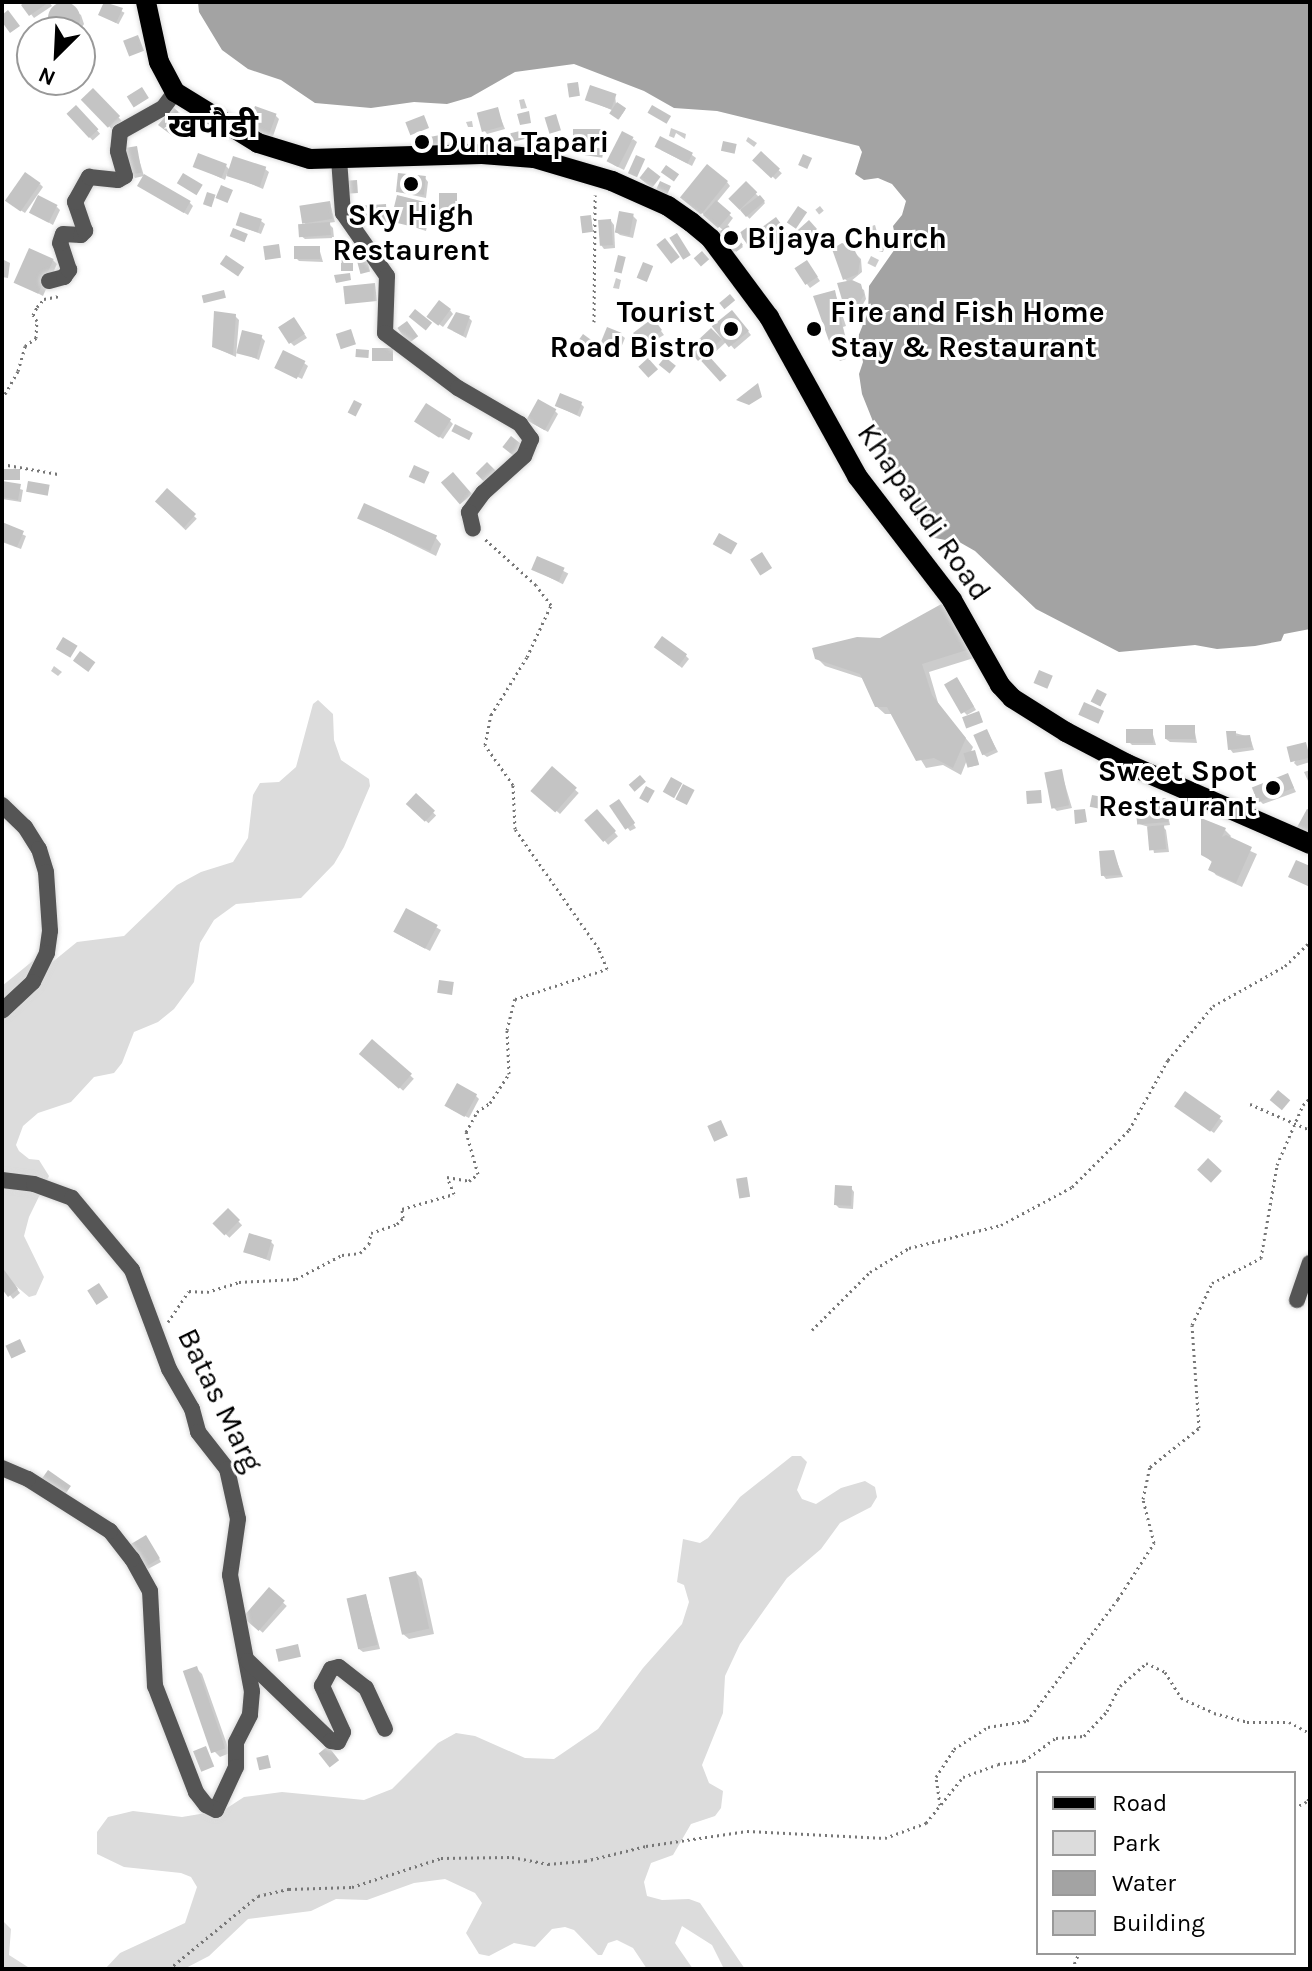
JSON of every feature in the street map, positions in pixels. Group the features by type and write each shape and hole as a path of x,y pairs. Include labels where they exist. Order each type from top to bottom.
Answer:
{"main road":[{"path":"146,2 159,62 175,92"},
{"name":"Khapaudi Road","path":"175,92 258,143 287,154 339,159 482,154 534,158 595,175 668,206 711,239 742,276 769,317 857,476 952,600 1000,685 1012,698 1066,732 1127,764 1310,844"}],"street":[{"path":"56,279 69,265 60,243 67,232 81,235 85,231 75,202 85,183 89,177 118,180 125,176 118,151 120,132 163,108 175,92"},
{"path":"339,159 343,213 387,276 385,333 458,388 520,424 531,439 524,456 483,493 469,512 473,529"},
{"path":"2,805 25,827 39,849 46,872 50,931 47,953 33,982 2,1011"},
{"name":"Batas Marg","path":"2,1180 34,1184 72,1198 132,1270 169,1369 192,1409 198,1432 227,1469 238,1519 230,1575 252,1691 250,1715 236,1743 233,1776 216,1810 206,1805 196,1792 155,1686 150,1591 132,1559 110,1531 28,1479 2,1468"},
{"path":"1297,1300 1310,1263"},
{"path":"248,1661 331,1741 338,1742 343,1732 322,1686 331,1669 339,1667 366,1688 385,1729"}],"path":[{"path":"594,322 595,175"},
{"path":"2,399 18,371 25,346 36,338 37,321 33,315 37,307 44,299 60,297 56,279"},
{"path":"2,464 58,474"},
{"path":"156,1330 168,1323 189,1291 223,1289 239,1282 296,1279 342,1255 360,1253 369,1244 371,1233 397,1224 403,1218 402,1209 454,1194 447,1177 469,1181 478,1174 466,1132 477,1112 490,1103 509,1074 507,1030 515,999 607,969 599,949 515,829 513,785 485,745 491,715 527,657 551,605 536,585 473,529"},
{"path":"812,1330 870,1272 909,1248 1001,1225 1072,1187 1129,1130 1168,1060 1213,1006 1285,966 1310,942"},
{"path":"940,1805 936,1777 954,1749 988,1727 1027,1721 1118,1599 1154,1543 1143,1499 1150,1467 1199,1428 1192,1325 1212,1283 1261,1258 1277,1165 1310,1098"},
{"path":"1250,1104 1310,1130"},
{"path":"169,1969 258,1896 289,1889 352,1887 441,1858 512,1857 548,1864 585,1861 646,1846 747,1831 885,1838 926,1823 963,1777 998,1764 1024,1761 1056,1738 1084,1736 1107,1711 1120,1686 1146,1663 1165,1672 1181,1698 1214,1713 1247,1722 1289,1722 1310,1733"},
{"path":"1296,1807 1308,1801 1310,1793"}],"green space":[{"path":"318,700 333,714 334,740 341,760 369,779 370,786 344,847 334,864 301,898 236,904 214,920 200,943 194,982 174,1009 158,1022 134,1032 122,1063 114,1073 94,1077 71,1102 38,1113 23,1126 16,1145 19,1151 29,1159 39,1160 49,1176 29,1217 24,1236 44,1277 36,1295 29,1297 16,1286 2,1282 2,986 56,942 50,964 77,942 124,936 177,885 201,872 233,862 248,838 253,795 260,783 279,782 296,767 313,704"},
{"path":"792,1456 801,1456 807,1462 797,1490 802,1499 816,1504 841,1488 865,1481 875,1487 877,1497 871,1507 840,1523 821,1549 787,1578 740,1644 725,1676 723,1713 702,1765 709,1783 723,1791 721,1808 715,1816 691,1824 673,1855 651,1863 644,1882 647,1896 662,1900 689,1899 700,1903 745,1969 724,1969 712,1945 682,1926 675,1943 693,1969 647,1969 633,1948 617,1940 608,1943 602,1955 598,1955 574,1930 565,1927 552,1929 535,1947 514,1943 489,1956 479,1954 466,1933 482,1903 475,1893 445,1879 414,1883 367,1900 336,1899 311,1911 248,1919 209,1956 184,1969 105,1969 120,1953 185,1923 197,1887 191,1877 181,1873 124,1867 97,1854 97,1832 108,1817 133,1811 182,1817 224,1810 244,1797 282,1792 364,1800 392,1789 438,1743 456,1733 475,1736 525,1758 554,1759 598,1729 643,1668 682,1624 689,1602 684,1585 677,1582 683,1539 700,1543 708,1538 740,1497"},
{"path":"2,1920 11,1929 9,1955 31,1969 2,1969"}],"water":[{"path":"198,2 1310,2 1310,629 1284,634 1281,641 1255,646 1217,649 1195,645 1119,652 1036,609 975,551 961,543 935,538 920,528 907,489 888,459 862,394 859,374 863,362 858,337 868,312 869,286 897,246 893,226 902,215 906,201 892,184 878,178 864,180 855,174 862,152 859,146 717,111 674,108 644,91 574,64 515,72 471,97 447,104 414,102 371,108 315,103 281,80 248,69 222,50 199,12"}],"building":[{"path":"25,2 49,2 29,16 21,5"},
{"path":"64,2 76,6 80,16 48,16 52,6"},
{"path":"104,2 123,8 116,23 98,15"},
{"path":"8,10 16,21 16,29 10,33 2,22 2,15"},
{"path":"138,35 144,51 129,57 123,41"},
{"path":"578,82 580,96 569,97 567,84"},
{"path":"590,85 616,94 611,109 585,100"},
{"path":"142,87 149,98 134,108 127,97"},
{"path":"96,91 120,116 108,128 81,100 85,96 96,96"},
{"path":"617,102 626,108 618,120 609,114"},
{"path":"76,105 99,129 89,138 66,114"},
{"path":"652,105 671,116 667,124 648,113"},
{"path":"255,106 277,114 268,137 246,129"},
{"path":"173,107 190,122 174,137 158,125"},
{"path":"498,107 503,126 482,132 477,113"},
{"path":"529,111 531,123 520,125 517,114"},
{"path":"556,114 561,130 549,134 545,118"},
{"path":"424,115 429,128 410,135 405,122"},
{"path":"573,129 601,129 601,141 573,141"},
{"path":"524,130 526,139 512,142 510,133"},
{"path":"622,131 634,137 618,167 607,161"},
{"path":"440,135 442,145 417,150 415,140"},
{"path":"660,136 693,153 688,163 655,147"},
{"path":"723,141 737,144 735,154 721,151"},
{"path":"579,145 604,149 602,158 578,154"},
{"path":"137,146 142,173 130,175 125,148"},
{"path":"761,151 780,169 771,178 752,161"},
{"path":"198,153 227,164 222,178 193,167"},
{"path":"803,154 812,158 807,169 798,165"},
{"path":"636,155 645,159 637,177 628,173"},
{"path":"233,156 266,167 260,187 227,176"},
{"path":"707,164 728,181 701,214 680,197"},
{"path":"666,165 679,174 674,182 661,172"},
{"path":"648,167 661,177 652,188 639,178"},
{"path":"25,172 41,183 20,212 5,201"},
{"path":"183,173 203,185 197,195 177,183"},
{"name":"Sky High Restaurent","path":"398,173 426,176 424,195 396,192"},
{"path":"144,174 191,201 184,213 137,186"},
{"path":"357,180 358,193 347,194 346,181"},
{"path":"660,181 671,186 666,197 655,192"},
{"path":"746,181 757,192 740,210 728,199"},
{"path":"221,185 233,190 227,203 216,198"},
{"path":"207,192 216,195 212,207 203,204"},
{"path":"439,193 457,193 457,210 439,210"},
{"path":"38,195 58,205 49,223 29,213"},
{"path":"397,195 429,203 422,229 390,221"},
{"path":"760,195 765,201 746,217 740,210"},
{"path":"716,200 731,213 718,228 703,215"},
{"path":"330,201 333,219 302,224 299,206"},
{"path":"386,204 387,219 359,221 358,206"},
{"path":"798,206 807,212 796,229 787,223"},
{"path":"619,211 634,214 630,235 615,233"},
{"path":"240,212 262,219 258,232 236,225"},
{"path":"591,215 593,232 582,233 580,216"},
{"path":"776,217 786,231 765,246 755,232"},
{"path":"611,219 613,245 600,246 598,220"},
{"path":"809,220 817,229 803,242 795,233"},
{"path":"330,222 331,235 299,237 298,224"},
{"name":"Bijaya Church","path":"728,225 743,245 733,252 718,232"},
{"path":"749,226 760,242 750,248 739,233"},
{"path":"233,228 248,234 244,242 230,236"},
{"path":"677,233 691,255 683,260 669,238"},
{"path":"665,238 680,257 671,264 656,245"},
{"path":"878,239 886,241 883,252 874,250"},
{"path":"842,243 853,247 860,261 858,274 843,280 832,249"},
{"path":"279,244 281,258 265,260 263,246"},
{"path":"294,246 320,246 320,259 294,259"},
{"path":"29,248 54,259 38,294 14,283"},
{"path":"702,251 709,259 701,267 694,258"},
{"path":"226,255 244,267 238,276 220,264"},
{"path":"341,255 353,255 353,271 341,271"},
{"path":"618,255 626,257 622,273 614,271"},
{"path":"366,256 370,271 360,274 356,259"},
{"path":"807,260 818,277 805,285 794,268"},
{"path":"643,262 653,266 647,282 637,278"},
{"path":"350,273 351,280 336,283 334,275"},
{"path":"852,280 861,284 864,295 856,308 846,313 837,283"},
{"path":"375,283 377,301 345,304 343,286"},
{"path":"224,290 226,298 204,303 202,296"},
{"path":"835,290 846,343 841,345 844,356 835,358 813,296"},
{"path":"730,294 735,300 724,309 719,303"},
{"path":"439,300 451,309 438,326 426,317"},
{"path":"415,309 432,323 426,331 409,317"},
{"name":"Tourist Road Bistro","path":"732,310 749,331 729,347 712,326"},
{"path":"214,311 236,314 233,355 212,347"},
{"path":"456,312 470,316 463,336 447,328"},
{"path":"294,317 305,334 289,344 278,327"},
{"path":"653,318 662,330 642,345 633,333"},
{"path":"407,321 418,336 408,343 397,328"},
{"path":"607,327 622,333 612,358 597,352"},
{"path":"711,328 722,339 698,361 692,354 701,346 696,342"},
{"path":"351,329 356,344 341,349 336,334"},
{"path":"242,330 262,335 257,358 236,353"},
{"path":"583,334 597,344 590,354 576,344"},
{"path":"372,348 393,348 393,361 372,361"},
{"path":"356,349 369,350 368,358 355,357"},
{"path":"283,350 305,361 297,379 274,368"},
{"path":"708,355 727,376 720,382 701,361"},
{"path":"665,357 676,366 670,374 659,365"},
{"path":"648,358 658,369 648,378 638,367"},
{"path":"758,383 762,397 749,405 736,400"},
{"path":"560,393 582,402 577,415 555,406"},
{"path":"538,399 556,409 545,430 526,420"},
{"path":"354,400 362,404 356,417 348,412"},
{"path":"426,403 451,419 439,438 414,421"},
{"path":"455,424 473,433 469,440 451,431"},
{"path":"511,436 525,447 517,458 502,447"},
{"path":"487,462 497,472 486,483 476,473"},
{"path":"414,465 430,472 424,484 409,477"},
{"path":"2,469 20,469 20,480 2,480"},
{"path":"453,472 472,494 460,504 441,482"},
{"path":"2,481 21,484 18,500 2,497"},
{"path":"28,481 50,485 48,496 26,492"},
{"path":"167,488 196,514 184,527 155,501"},
{"path":"364,503 437,536 430,551 357,519"},
{"path":"2,522 24,531 17,547 2,541"},
{"path":"719,533 737,543 731,555 713,544"},
{"path":"762,552 772,568 760,576 750,559"},
{"path":"537,556 565,568 559,582 531,570"},
{"path":"945,602 970,649 922,664 932,695 966,738 953,768 934,758 916,761 887,707 875,707 860,674 815,659 812,648 857,637 880,638"},
{"path":"662,636 687,654 679,666 654,647"},
{"path":"63,637 78,646 70,658 56,649"},
{"path":"80,651 95,662 88,672 73,661"},
{"path":"1039,670 1053,676 1047,689 1034,683"},
{"path":"957,677 974,706 961,714 944,684"},
{"path":"1097,689 1107,694 1100,706 1091,701"},
{"path":"1084,702 1104,711 1098,724 1078,715"},
{"path":"979,711 983,722 966,728 962,717"},
{"path":"1165,725 1195,725 1195,739 1165,739"},
{"path":"987,729 996,749 982,755 973,735"},
{"path":"1126,729 1153,729 1153,743 1126,743"},
{"path":"1226,731 1236,731 1236,736 1250,735 1252,747 1228,750"},
{"path":"1306,742 1310,758 1290,762 1287,747"},
{"path":"975,750 979,764 968,768 963,753"},
{"path":"552,766 577,788 555,813 530,791"},
{"path":"1062,769 1069,805 1051,809 1044,772"},
{"name":"Sweet Spot Restaurant","path":"1288,773 1294,788 1258,802 1252,788"},
{"path":"640,775 646,782 635,792 629,785"},
{"path":"671,777 682,783 674,798 663,792"},
{"path":"683,784 695,790 687,805 675,799"},
{"path":"646,786 655,791 648,803 639,798"},
{"path":"1041,790 1042,803 1027,804 1026,791"},
{"path":"416,793 435,811 425,822 406,804"},
{"path":"1092,795 1107,798 1104,810 1090,807"},
{"path":"1166,798 1168,822 1137,825 1135,801"},
{"path":"619,799 635,823 625,830 609,806"},
{"path":"597,809 616,831 603,842 584,820"},
{"path":"1085,809 1087,822 1075,824 1074,810"},
{"path":"1307,809 1310,810 1310,839 1295,831"},
{"path":"1201,818 1226,828 1222,837 1226,835 1252,847 1236,883 1208,870 1212,861 1201,855"},
{"path":"1164,825 1166,849 1149,850 1147,826"},
{"path":"1114,850 1121,875 1101,876 1099,851"},
{"path":"1296,860 1310,866 1310,887 1288,877"},
{"path":"406,908 438,925 425,949 393,932"},
{"path":"439,980 454,982 452,995 437,993"},
{"path":"372,1039 412,1074 399,1089 359,1054"},
{"path":"457,1083 477,1094 465,1117 444,1106"},
{"path":"1278,1090 1290,1100 1282,1110 1270,1100"},
{"path":"1185,1091 1221,1116 1210,1132 1174,1107"},
{"path":"721,1120 728,1136 714,1142 707,1126"},
{"path":"1208,1158 1222,1171 1211,1183 1197,1170"},
{"path":"747,1177 750,1197 739,1198 736,1179"},
{"path":"835,1185 852,1186 851,1206 834,1205"},
{"path":"228,1208 240,1220 224,1236 212,1224"},
{"path":"249,1233 272,1240 266,1259 243,1252"},
{"path":"2,1267 18,1289 8,1297 2,1289"},
{"path":"99,1283 108,1297 97,1305 87,1291"},
{"path":"20,1339 26,1352 11,1358 5,1346"},
{"path":"48,1470 71,1486 65,1495 42,1479"},
{"path":"146,1535 160,1558 144,1567 131,1544"},
{"path":"416,1571 429,1628 402,1635 389,1577"},
{"path":"269,1587 285,1601 259,1631 243,1617"},
{"path":"366,1594 378,1645 358,1649 347,1598"},
{"path":"298,1644 301,1657 279,1662 276,1649"},
{"path":"197,1666 225,1748 211,1753 183,1671"},
{"path":"206,1746 214,1766 201,1772 193,1751"},
{"path":"328,1746 339,1760 330,1768 319,1753"},
{"path":"268,1755 271,1768 259,1770 256,1758"}],"place":[{"name":"Duna Tapari","path":"422,142"},
{"name":"Sky High Restaurent","path":"411,184"},
{"name":"Bijaya Church","path":"731,238"},
{"name":"Tourist Road Bistro","path":"731,329"},
{"name":"Fire and Fish Home Stay & Restaurant","path":"814,329"},
{"name":"Sweet Spot Restaurant","path":"1273,788"}],"district":[{"name":"खपौडी","path":"213,127"}]}
